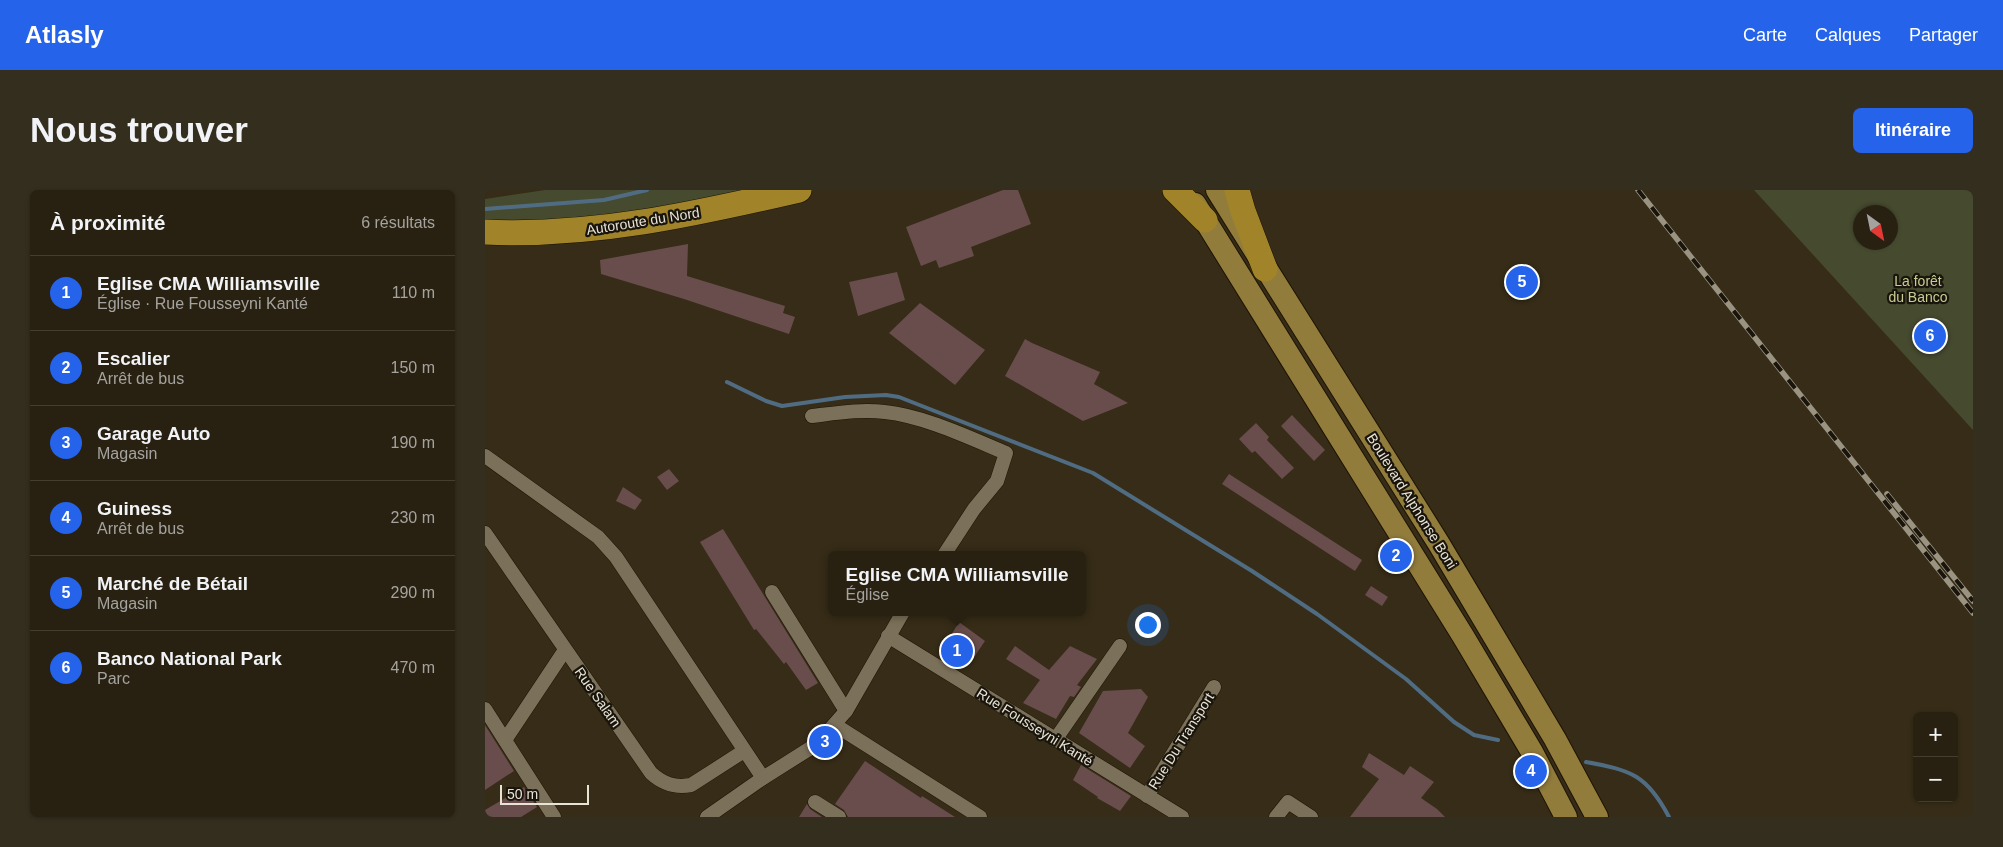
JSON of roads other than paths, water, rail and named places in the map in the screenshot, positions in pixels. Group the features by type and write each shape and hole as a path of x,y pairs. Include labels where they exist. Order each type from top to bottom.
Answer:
{"highway":[{"name":"Autoroute du Nord","path":"485,232 521,234 593,229 639,223 698,213 799,190"},
{"path":"1175,190 1205,220"},
{"path":"1237,190 1265,268"}],"main road":[{"name":"Boulevard Alphonse Boni","path":"1186,190 1463,636 1532,752 1566,817"},
{"name":"Boulevard Alphonse Boni","path":"1217,190 1439,544 1555,740 1597,817"}],"street":[{"path":"812,416 853,410 911,416 1007,453 997,481 974,509 947,551"},
{"path":"485,456 598,538 616,558 763,778"},
{"name":"Rue Salam","path":"485,533 651,773 659,780 669,785 680,787 691,785 744,751"},
{"path":"772,592 846,711"},
{"path":"707,817 763,778 817,744 846,711 901,616"},
{"name":"Rue Fousseyni Kanté","path":"889,636 1182,817"},
{"path":"1055,740 1120,646"},
{"path":"505,740 565,650"},
{"name":"Rue Du Transport","path":"1147,796 1214,687"},
{"path":"485,709 554,817"},
{"path":"835,725 980,817"},
{"path":"815,802 839,817"},
{"path":"1276,817 1288,802 1311,817"}],"waterway":[{"path":"485,209 604,200 647,190"},
{"path":"727,382 766,401 782,406 845,397 886,395 899,397 1093,473 1252,571 1317,614 1406,679 1454,722 1474,735 1498,740"},
{"path":"1586,762 1615,768 1636,777 1653,792 1669,817"}],"railway":[{"path":"1638,190 1973,613"},
{"path":"1887,494 1973,601"}],"place":[{"name":"Marché de Bétail","path":"1522,282"},
{"name":"Banco National Park","path":"1930,336"},
{"name":"Escalier","path":"1396,556"},
{"name":"Eglise CMA Williamsville","path":"957,651"},
{"name":"Garage Auto","path":"825,742"},
{"name":"Guiness","path":"1531,771"}],"park label":[{"name":"La forêt du Banco","path":"1918,289"}]}
